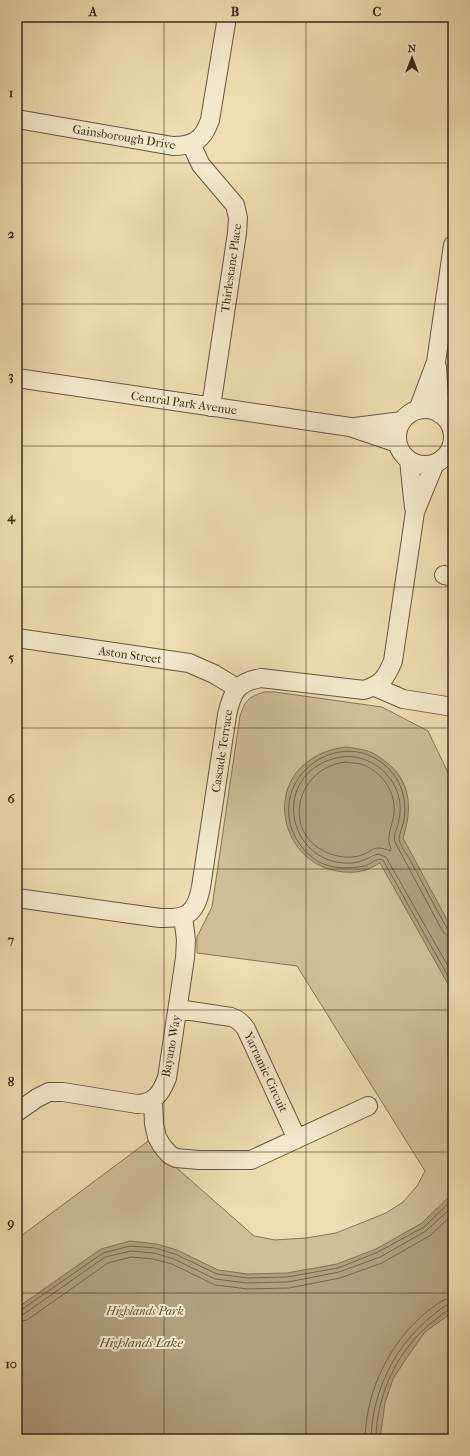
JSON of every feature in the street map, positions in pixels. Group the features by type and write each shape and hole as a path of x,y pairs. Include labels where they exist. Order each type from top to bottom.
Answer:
{"street":[{"name":"Gainsborough Drive","path":"17,119 173,146 191,144 201,138 206,131 210,120 227,17"},
{"name":"Thirlestane Place","path":"191,144 201,165 236,205 238,218 211,407"},
{"path":"418,410 436,362 453,245"},
{"path":"414,512 451,445 453,436 448,424 436,362"},
{"name":"Central Park Avenue","path":"17,378 350,427 397,444"},
{"path":"445,456 426,465 417,464 409,460 404,456 397,444 398,428 402,421 412,412 418,410 433,411 448,424"},
{"name":"Central Park Avenue","path":"350,427 402,421"},
{"path":"237,688 245,682 261,678 353,690 364,690 375,687 386,677 393,662 414,512 409,460"},
{"name":"Aston Street","path":"17,638 189,663 211,672 237,688"},
{"path":"375,687 403,699 453,707"},
{"name":"Cascade Terrace","path":"182,916 191,912 197,904 199,896 227,715 231,698 237,688"},
{"path":"17,898 160,918 174,918 182,916"},
{"name":"Bayano Way","path":"153,1100 161,1092 167,1078 178,1009 186,940 182,916"},
{"name":"Yarramie Circuit","path":"178,1009 231,1017 242,1023 297,1139"},
{"path":"17,1112 37,1098 49,1092 63,1092 138,1104 153,1100 154,1124 157,1137 162,1146 170,1155 186,1160 251,1160 368,1106"}],"green space":[{"name":"Highlands Park","path":"264,692 275,692 382,707 428,731 453,783 453,1439 17,1439 17,1239 151,1139 170,1162 254,1236 275,1240 306,1238 336,1233 386,1213 403,1202 417,1186 425,1171 297,966 197,953 197,937 212,907 240,716 248,700"}],"water":[{"path":"346,747 368,751 380,757 395,770 405,787 408,797 408,817 403,838 453,931 453,993 380,863 358,872 337,871 318,865 306,856 296,845 289,831 285,817 285,802 288,787 296,773 313,758 325,752"},
{"name":"Highlands Lake","path":"453,1193 453,1312 425,1332 393,1379 385,1403 380,1439 17,1439 17,1308 101,1249 130,1241 156,1244 177,1250 218,1270 248,1274 287,1273 337,1264 376,1249 422,1223"}]}
